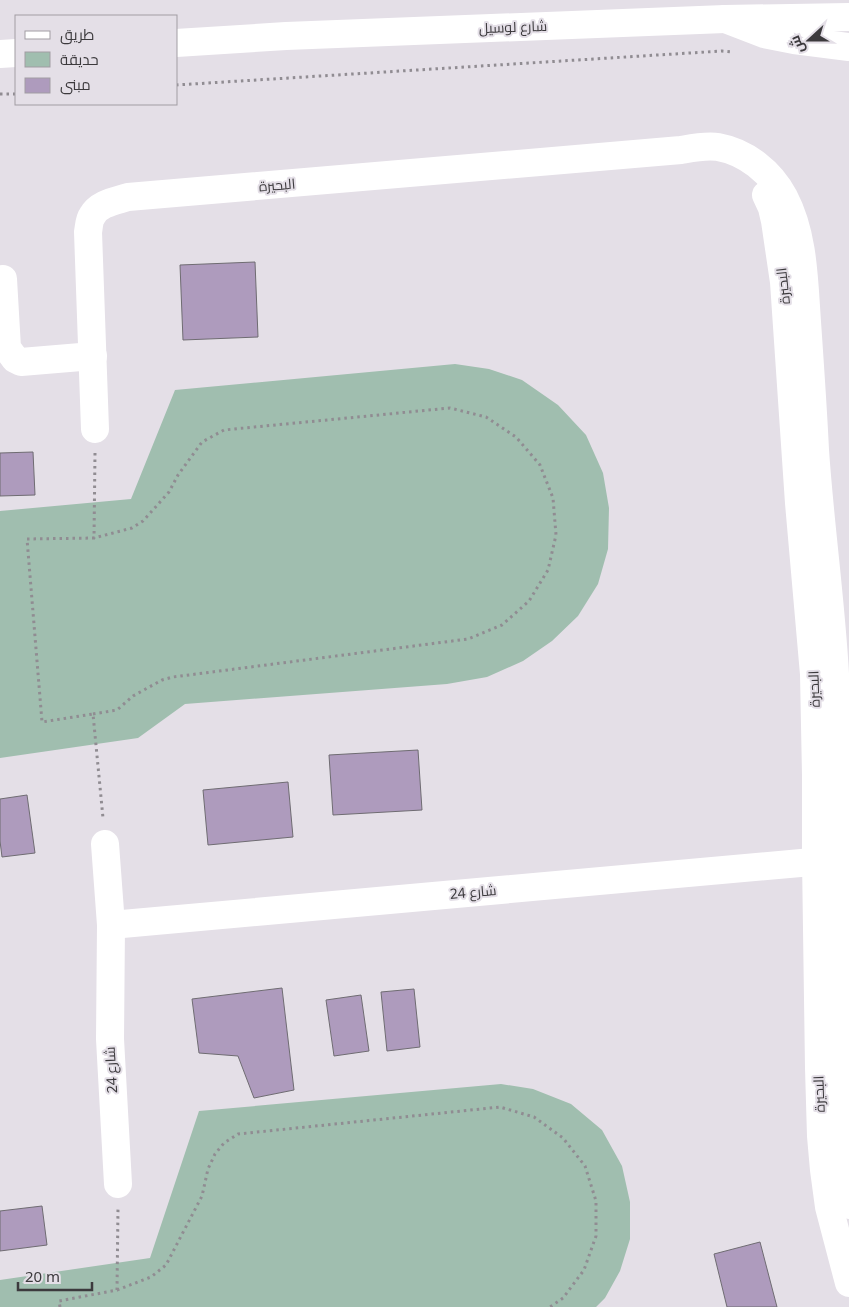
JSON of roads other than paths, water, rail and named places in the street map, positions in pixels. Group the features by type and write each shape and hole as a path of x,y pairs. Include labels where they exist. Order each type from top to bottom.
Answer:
{"street":[{"name":"شارع لوسيل","path":"178,43 286,36 725,19 849,17"},
{"path":"725,19 764,34 849,47"},
{"path":"0,54 15,53"},
{"name":"البحيرة","path":"95,429 88,232 91,216 97,209 109,202 128,197 700,147 716,147 732,151 764,170 776,183 791,212 798,233 804,279 818,501 834,673 837,775 826,860 819,1068 821,1136 840,1190 829,1207 849,1283"},
{"path":"2,279 7,348 15,359 21,362 93,356"},
{"name":"شارع 24","path":"105,844 111,925 110,1038 118,1184"},
{"name":"شارع 24","path":"111,925 826,860"}]}
